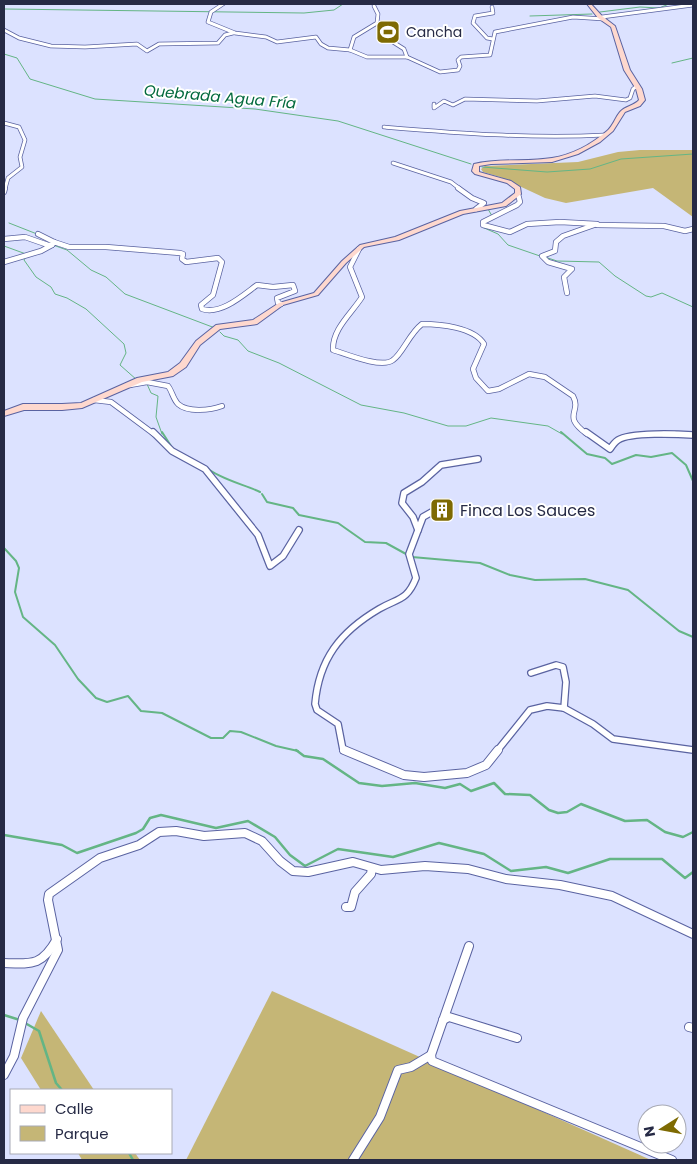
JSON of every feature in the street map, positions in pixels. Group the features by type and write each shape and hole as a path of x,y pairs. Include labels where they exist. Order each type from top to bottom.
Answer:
{"main road":[{"path":"4,414 23,407 62,408 94,400 140,380 167,375 178,370 198,343 218,327 255,322 281,304 316,294 360,247 397,238 462,212 504,205 518,194 518,188 512,184 477,174 475,171 476,165 560,158 592,146 616,124 622,111 641,103 642,96 627,70 613,26 602,18 589,4"}],"street":[{"path":"223,4 211,12 208,22 235,33 266,38 277,42 315,36 324,47 350,50 369,57 407,57 438,72 451,72 460,68 458,60 461,57 490,55 495,32 577,17 595,20 693,5"},
{"path":"350,50 354,37 377,23 378,14 374,6"},
{"path":"492,7 494,13 475,16 473,22 487,38 493,39"},
{"path":"4,30 16,37 46,46 136,44 147,51 158,44 218,44 225,35 235,33"},
{"path":"393,42 404,48 407,57"},
{"path":"434,104 434,108 442,105 444,101 453,105 465,99 537,101 596,96 626,100 630,98 636,86"},
{"path":"4,123 19,127 25,140 20,157 22,167 8,178 4,192"},
{"path":"384,127 496,136 555,138 605,135"},
{"path":"393,163 452,182 472,198 484,203 476,209"},
{"path":"518,194 520,202 486,220 483,225 510,232 527,224 560,222 597,225 664,226 685,231 693,229"},
{"path":"567,294 564,277 572,270 567,266 547,262 542,256 556,250 556,242 561,237 597,225"},
{"path":"38,234 53,243"},
{"path":"4,239 25,237 69,247 106,247 183,254 182,258 186,262 218,258 222,262 215,291 202,305 202,309 209,311 234,302 257,285 294,286 295,291 278,298 278,302 281,304"},
{"path":"4,262 41,251 53,243"},
{"path":"360,247 350,267 362,296 341,326 332,345 333,350 364,360 387,363 394,360 412,332 422,324 466,332 479,337 483,342 484,348 473,369 476,378 488,391 496,391 526,375 538,374 573,396 575,399 573,418 575,425 609,448 612,449 618,440 624,438 668,432 693,435"},
{"path":"129,385 147,382 168,386 178,404 182,406 209,410 222,406"},
{"path":"94,400 106,400 115,404 159,437 172,451 206,469 258,536 270,566 282,560 289,550 296,532 299,530"},
{"path":"418,532 413,517 402,503 404,493 422,482 441,465 478,459"},
{"path":"437,509 422,517 409,554 416,578 411,592 402,600 379,608 362,620 327,655 315,704 317,710 338,724 343,750 404,775 424,777 467,773 486,765 530,710 539,707 564,708 593,724 610,738 693,750"},
{"path":"530,673 556,665 563,667 566,682 564,708"},
{"path":"4,1075 14,1056 23,1018 38,986 57,954 57,939 48,900 49,894 100,858 139,845 164,831 204,836 240,833 251,835 267,846 280,862 293,871 308,872 353,862 387,870 425,866 468,869 506,879 577,888 621,900 693,934"},
{"path":"346,907 351,908 355,892 371,874 372,868"},
{"path":"4,963 41,961 48,955 57,939"},
{"path":"469,946 432,1055 434,1062 672,1160"},
{"path":"443,1020 449,1017 517,1038"},
{"path":"353,1160 368,1142 392,1090 398,1070 411,1067 432,1055"}],"green space":[{"path":"693,150 693,217 653,188 566,203 545,198 500,177 483,172 481,169 485,166 578,162 618,152"},
{"path":"272,991 651,1160 186,1160"},
{"path":"41,1011 93,1089 40,1089 21,1058"},
{"path":"79,1154 136,1154 140,1160 82,1160"}],"waterway":[{"path":"4,9 304,13 334,10 343,4"},
{"path":"600,12 640,7 659,8 669,4"},
{"path":"530,16 592,14"},
{"name":"Quebrada Agua Fría","path":"4,54 17,58 30,79 95,99 255,109 338,121 471,164"},
{"path":"672,63 693,58"},
{"name":"Quebrada Agua Fría","path":"482,167 547,172 590,169 621,159 693,154"},
{"path":"488,209 492,216"},
{"path":"482,222 482,227 498,234 508,245 540,256"},
{"path":"9,223 37,234"},
{"path":"53,245 67,250 91,270 106,277 125,294 215,328"},
{"path":"4,246 26,254"},
{"path":"26,256 24,260 36,277 51,287 55,294 67,298 86,309 124,344 126,353 120,365 137,380"},
{"path":"545,257 557,261 599,262 615,276 646,296 651,297 662,293 693,307"},
{"path":"220,332 224,336 238,340 248,351 279,363 361,405 404,413 448,426 466,426 491,418 548,426 562,434"},
{"path":"147,384 151,393 158,396 156,417 162,434"},
{"path":"162,432 171,446"},
{"path":"561,432 587,454 605,458 612,464 636,455 651,457 672,453 686,465 693,481"},
{"path":"207,468 225,478 260,492"},
{"path":"262,494 267,502 293,508 299,515 338,523 365,542 386,543 406,554"},
{"path":"4,548 16,561 19,568 15,592 23,617 55,645 78,679 96,698 107,702 128,696 141,711 162,713 211,738 223,738 230,731 241,732 276,746 297,751"},
{"path":"412,557 480,563 510,575 535,580 585,579 628,590 679,631 693,637"},
{"path":"297,751 304,756 323,759 359,783 382,786 415,783 445,788 460,784 471,791 494,783 505,794 530,795 549,810 558,813 567,812 581,804 625,821 647,820 665,832 683,837 693,832"},
{"path":"4,835 62,845 77,853 136,833 143,829 150,818 161,815 216,828 248,821 275,837 290,855 305,866 338,849 393,857 439,843 484,854 511,871 546,867 568,873 610,859 662,859 685,878 693,872"},
{"path":"4,1015 20,1020"},
{"path":"25,1023 39,1031 56,1083 61,1089"},
{"path":"130,1154 133,1160"}],"place":[{"name":"Cancha","path":"388,32"},
{"name":"Finca Los Sauces","path":"442,510"}]}
